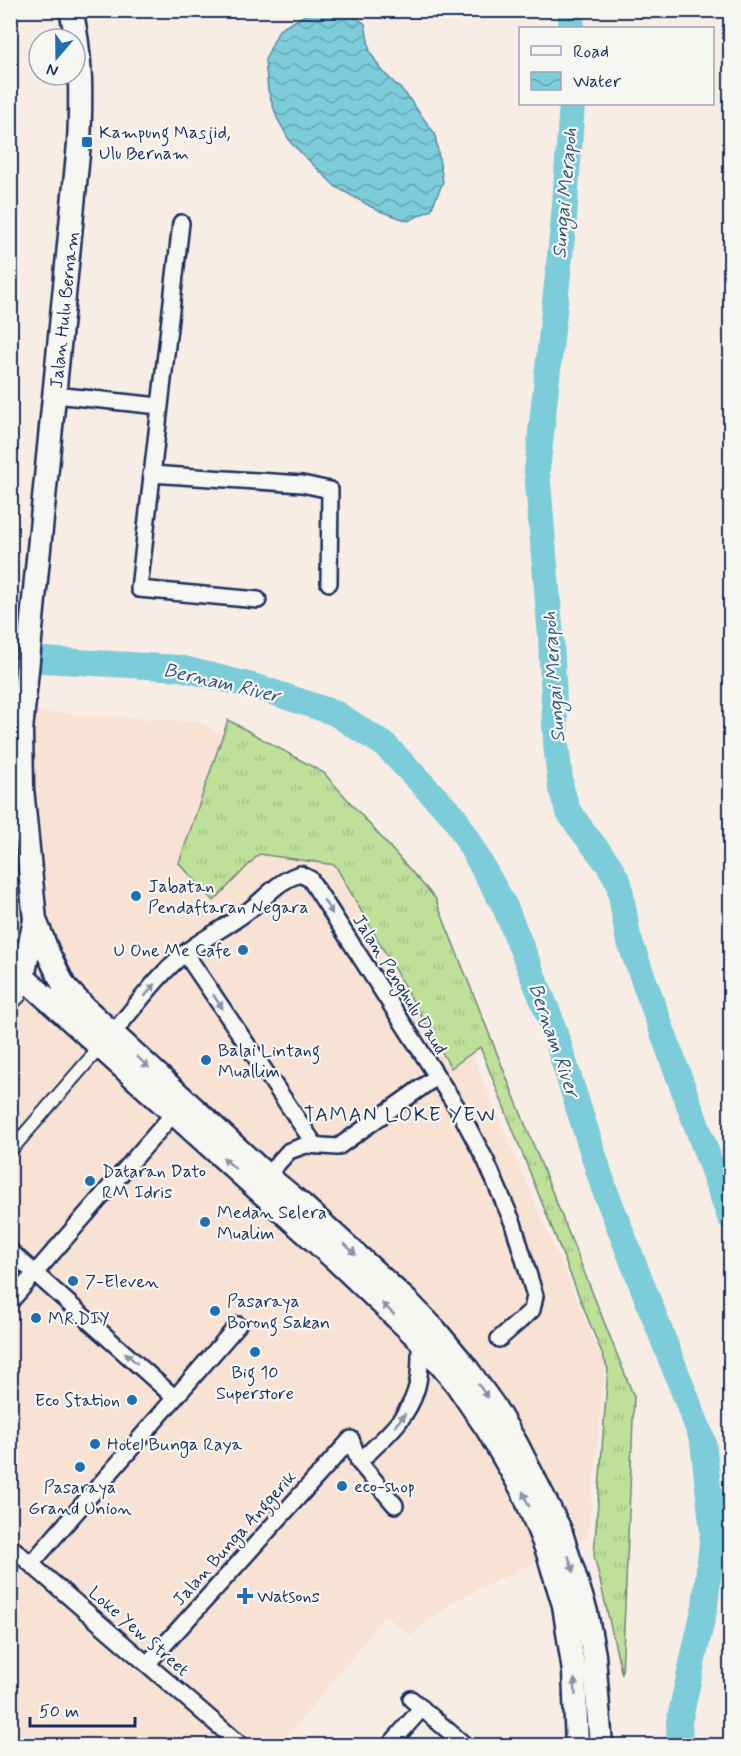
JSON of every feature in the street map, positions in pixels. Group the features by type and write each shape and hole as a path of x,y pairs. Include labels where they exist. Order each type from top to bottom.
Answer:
{"main road":[{"name":"Jalan Hulu Bernam","path":"35,920 22,788 21,731 79,141 80,68 78,39 71,10"},
{"path":"15,975 35,920"},
{"path":"35,920 64,986 107,1040 174,1113 261,1182 302,1205 435,1330 479,1385 517,1444 560,1530 586,1612 594,1655 601,1746"},
{"path":"15,975 64,986"},
{"path":"15,975 107,1040 261,1182 336,1260 420,1340 456,1383 488,1430 523,1491 547,1550 566,1616 574,1672 577,1746"}],"street":[{"path":"181,223 139,589 258,600"},
{"path":"55,395 159,406"},
{"path":"151,474 302,484 330,490 329,583"},
{"name":"Jalan Penghulu Daud","path":"107,1040 185,953 248,911 285,878 300,874 310,879 460,1112 486,1161 513,1223 535,1296 532,1310 499,1339"},
{"path":"185,953 315,1145"},
{"path":"10,1000 16,994 15,975"},
{"path":"10,1151 107,1040"},
{"path":"261,1182 289,1151 315,1145 338,1147 436,1077"},
{"path":"10,1302 174,1113"},
{"path":"10,1251 174,1397"},
{"path":"31,1564 238,1325"},
{"path":"395,1505 359,1462 399,1423 407,1411 416,1390 420,1366 420,1340"},
{"name":"Jalan Bunga Anggerik","path":"147,1664 351,1438 359,1462"},
{"name":"Loke Yew Street","path":"10,1546 242,1746"},
{"path":"389,1746 416,1704 466,1746"}],"shaded area":[{"path":"10,710 200,722 320,792 418,928 605,1366 588,1536 453,1602 411,1635 385,1616 281,1745 11,1745"}],"green space":[{"path":"228,720 324,773 435,898 634,1397 622,1675 594,1555 608,1369 480,1047 451,1068 335,865 259,854 214,901 179,863"}],"water":[{"path":"312,11 348,11 365,24 370,52 382,71 405,93 435,134 443,182 431,210 408,221 377,210 336,187 291,143 277,118 268,90 265,60 279,30"}],"waterway":[{"name":"Sungai Merapoh","path":"570,10 572,27"},
{"name":"Sungai Merapoh","path":"572,105 564,218 537,471 561,788 568,811 609,865 619,883 628,937 730,1217"},
{"name":"Bernam River","path":"10,658 180,668 260,688 335,713 385,745 455,818 505,907 550,1018 604,1188 703,1441 713,1533 705,1606 679,1722 680,1746"}],"place":[{"name":"Kampung Masjid, Ulu Bernam","path":"87,142"},
{"name":"Jabatan Pendaftaran Negara","path":"136,896"},
{"name":"U One Me Cafe","path":"243,950"},
{"name":"Balai Lintang Muallim","path":"206,1060"},
{"name":"Dataran Dato RM Idris","path":"90,1181"},
{"name":"Medan Selera Mualim","path":"205,1222"},
{"name":"7-Eleven","path":"73,1281"},
{"name":"Pasaraya Borong Sakan","path":"215,1311"},
{"name":"MR.DIY","path":"36,1318"},
{"name":"Big 10 Superstore","path":"255,1352"},
{"name":"Eco Station","path":"132,1400"},
{"name":"Hotel Bunga Raya","path":"95,1444"},
{"name":"Pasaraya Grand Union","path":"80,1467"},
{"name":"eco-shop","path":"342,1486"},
{"name":"Watsons","path":"245,1596"}],"district":[{"name":"TAMAN LOKE YEW","path":"400,1114"}]}
